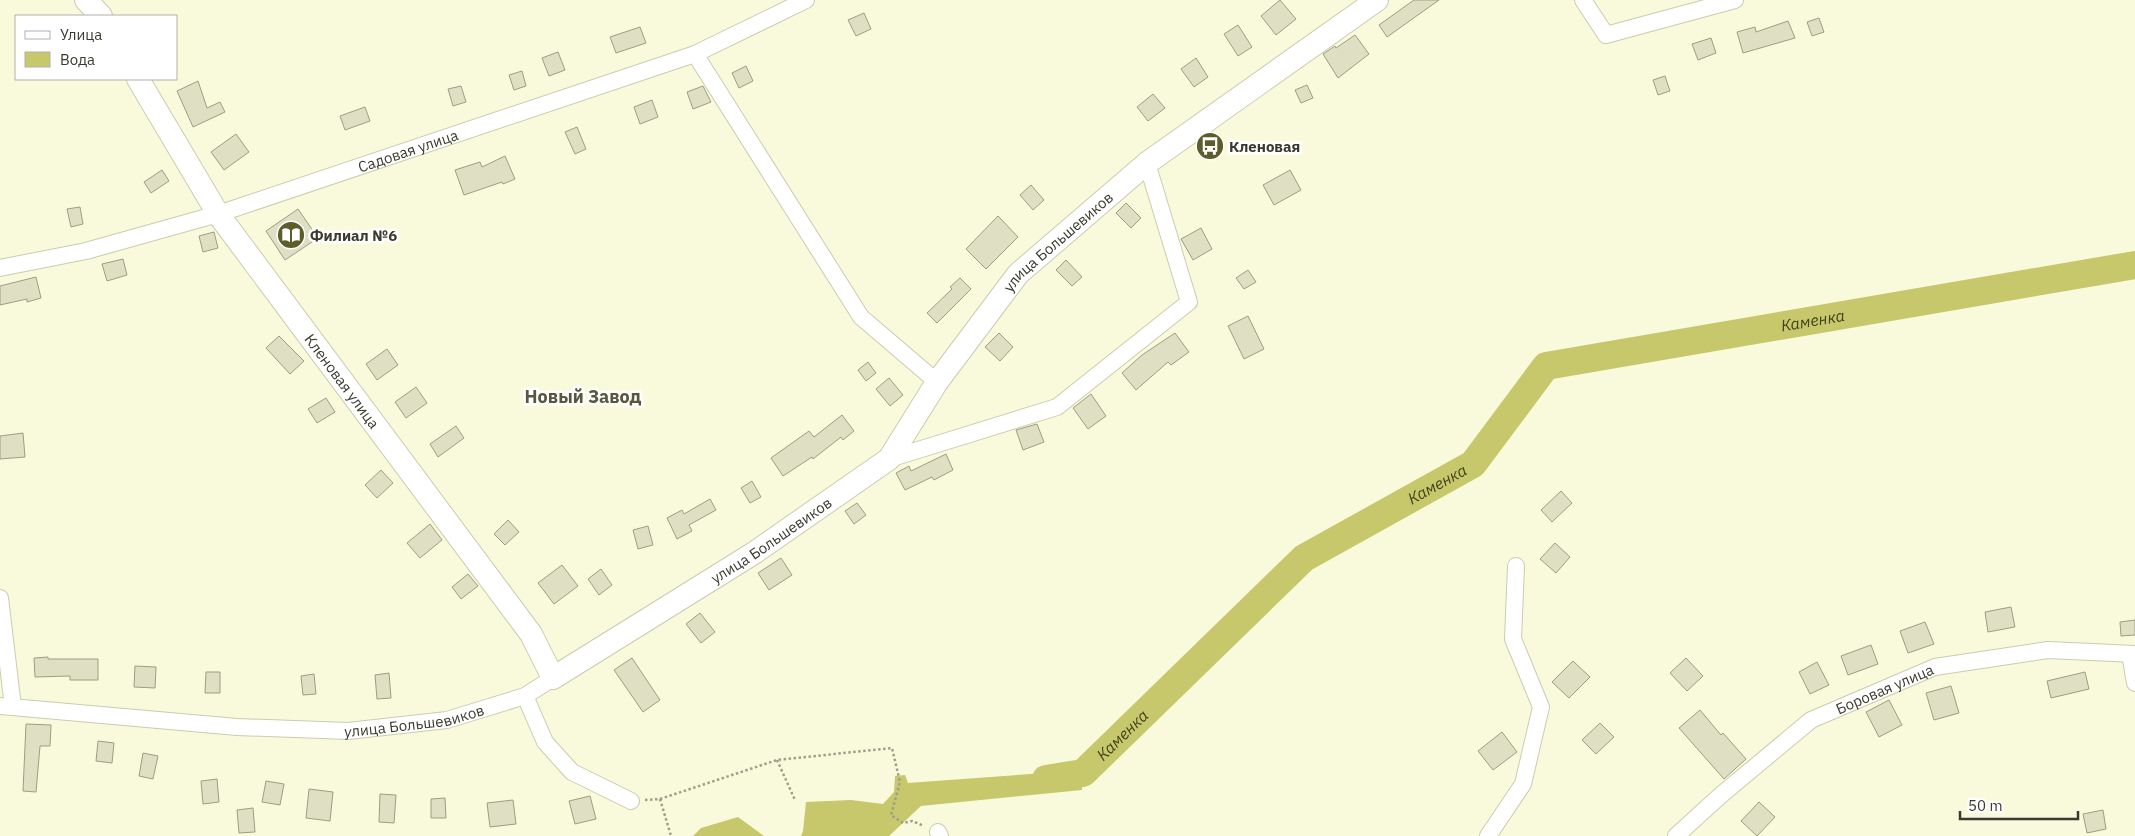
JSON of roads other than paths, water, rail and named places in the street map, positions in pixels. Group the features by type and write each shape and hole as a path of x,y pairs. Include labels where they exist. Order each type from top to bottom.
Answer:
{"street":[{"path":"86,0 100,15"},
{"name":"Садовая улица","path":"0,268 86,251 218,214 696,54 806,0"},
{"name":"улица Большевиков","path":"6,706 237,727 348,731 447,720 525,696 754,553 889,459 937,382 1018,274 1147,163 1376,0"},
{"path":"1583,0 1606,35 1735,0"},
{"path":"696,54 861,317 937,382"},
{"name":"Кленовая улица","path":"139,80 218,214 531,634 553,678"},
{"path":"889,459 1057,406 1189,302 1147,163"},
{"path":"1488,836 1523,784 1541,707 1513,639 1516,566"},
{"path":"0,598 6,706"},
{"name":"Боровая улица","path":"1676,836 1721,795 1811,720 1935,667 2048,650 2132,654"},
{"path":"2132,654 2135,683"},
{"path":"525,696 545,742 572,772 631,802"}],"water":[{"path":"1072,761 1083,773 1082,790 921,806 889,836 801,836 806,802 851,800 883,804 894,792 895,776 905,775 908,783 1045,773"},
{"path":"738,817 764,836 693,836 701,828"}],"waterway":[{"name":"Каменка","path":"1046,779 1083,773 1304,558 1473,464 1546,366 2135,265"}],"place":[{"name":"Кленовая","path":"1210,146"},
{"name":"Филиал №6","path":"291,235"}],"district":[{"name":"Новый Завод","path":"583,396"}]}
